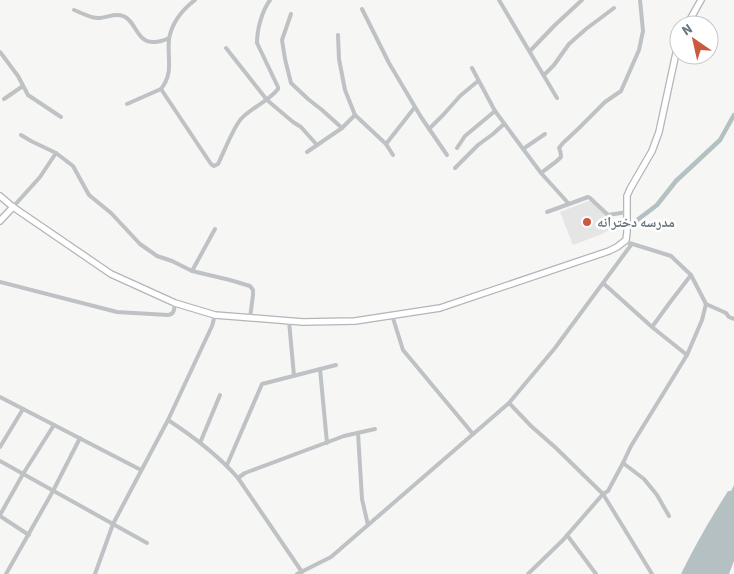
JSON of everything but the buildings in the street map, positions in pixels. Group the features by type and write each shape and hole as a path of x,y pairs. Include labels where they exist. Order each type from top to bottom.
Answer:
{"street":[{"path":"127,104 161,89 164,85 170,72 169,38 177,18 195,0"},
{"path":"161,89 211,164 214,166 218,164 240,120 277,91 278,87 258,43 257,35 266,6 270,0"},
{"path":"499,0 557,98"},
{"path":"530,52 554,25 582,0"},
{"path":"541,173 560,159 559,148 563,143 605,102 621,91 639,50 643,31 640,0"},
{"path":"693,15 701,0"},
{"path":"544,75 554,65 569,44 614,8"},
{"path":"362,9 389,64 429,129 448,155"},
{"path":"74,10 99,18 116,14 125,16 130,19 143,39 153,43 169,38"},
{"path":"291,14 282,40 291,83 342,128"},
{"path":"338,35 339,59 345,90 355,115 386,144 393,155"},
{"path":"226,48 267,100 301,127 317,145"},
{"path":"0,52 18,76 28,95 61,117"},
{"path":"0,196 13,207 111,274 175,303 216,315 303,322 355,321 440,308 608,251 626,240 628,232 627,196 652,151 659,132 673,65"},
{"path":"472,68 494,110 541,173 569,204"},
{"path":"429,129 460,96 478,81"},
{"path":"4,99 23,86"},
{"path":"386,144 415,107"},
{"path":"457,148 465,136 494,110"},
{"path":"307,152 342,128 355,115"},
{"path":"455,168 478,144 504,124"},
{"path":"523,149 545,134"},
{"path":"21,135 56,153 73,166 89,195 111,213 140,244 156,256 172,261 192,271 250,286 253,295 250,318"},
{"path":"0,221 40,177 56,153"},
{"path":"547,212 590,198 608,215 627,212"},
{"path":"192,271 215,229"},
{"path":"623,241 671,256 691,275 706,304 726,313 734,319"},
{"path":"297,574 331,557 509,403 555,348 631,245"},
{"path":"652,327 691,275"},
{"path":"0,282 117,312 168,315 174,312 175,303"},
{"path":"603,283 652,327 687,355"},
{"path":"528,574 567,535 603,494 608,491 631,446 687,355 702,320 706,304"},
{"path":"95,574 113,524 168,420 216,315"},
{"path":"392,316 403,350 473,434"},
{"path":"290,321 294,376"},
{"path":"227,465 262,384 336,365"},
{"path":"320,369 327,443"},
{"path":"200,443 220,395"},
{"path":"0,397 141,470"},
{"path":"509,403 603,494 652,574"},
{"path":"0,448 23,409"},
{"path":"168,420 214,453 227,465 238,478 302,572"},
{"path":"29,535 0,515 54,425"},
{"path":"238,478 245,473 344,436 375,430"},
{"path":"358,433 362,499 368,525"},
{"path":"6,574 29,535 80,438"},
{"path":"0,461 147,543"},
{"path":"623,463 644,479 670,516"},
{"path":"567,535 596,574"}],"shaded area":[{"name":"مدرسه دخترانه","path":"591,200 608,216 612,228 602,234 573,245 560,212"},
{"path":"734,485 734,561 729,574 681,574 709,521 728,491 731,491"}],"waterway":[{"path":"636,221 657,205 676,181 720,140 734,115"}],"place":[{"name":"مدرسه دخترانه","path":"587,222"}]}
